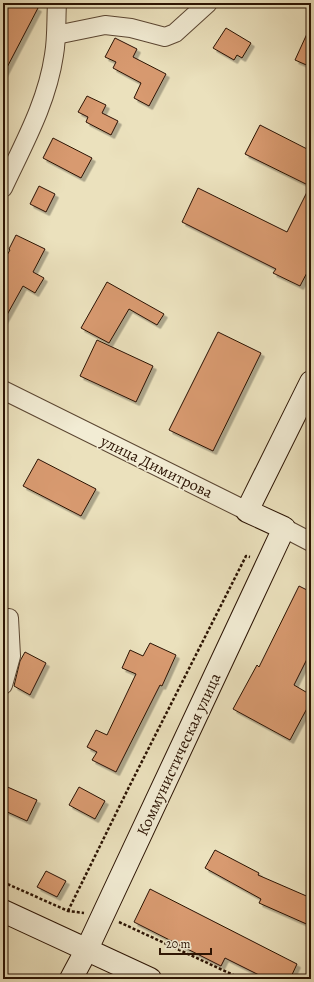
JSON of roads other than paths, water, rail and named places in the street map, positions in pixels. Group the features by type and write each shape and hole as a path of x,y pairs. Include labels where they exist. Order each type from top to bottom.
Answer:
{"street":[{"path":"3,188 38,115 45,94 55,54 57,3"},
{"path":"56,35 105,25 131,28 165,37 175,33 208,3"},
{"path":"247,511 311,382"},
{"name":"улица Димитрова","path":"3,390 311,542"},
{"name":"Коммунистическая улица","path":"71,979 87,949 284,528"},
{"path":"3,685 11,656 9,618"},
{"path":"3,911 150,979"}]}
